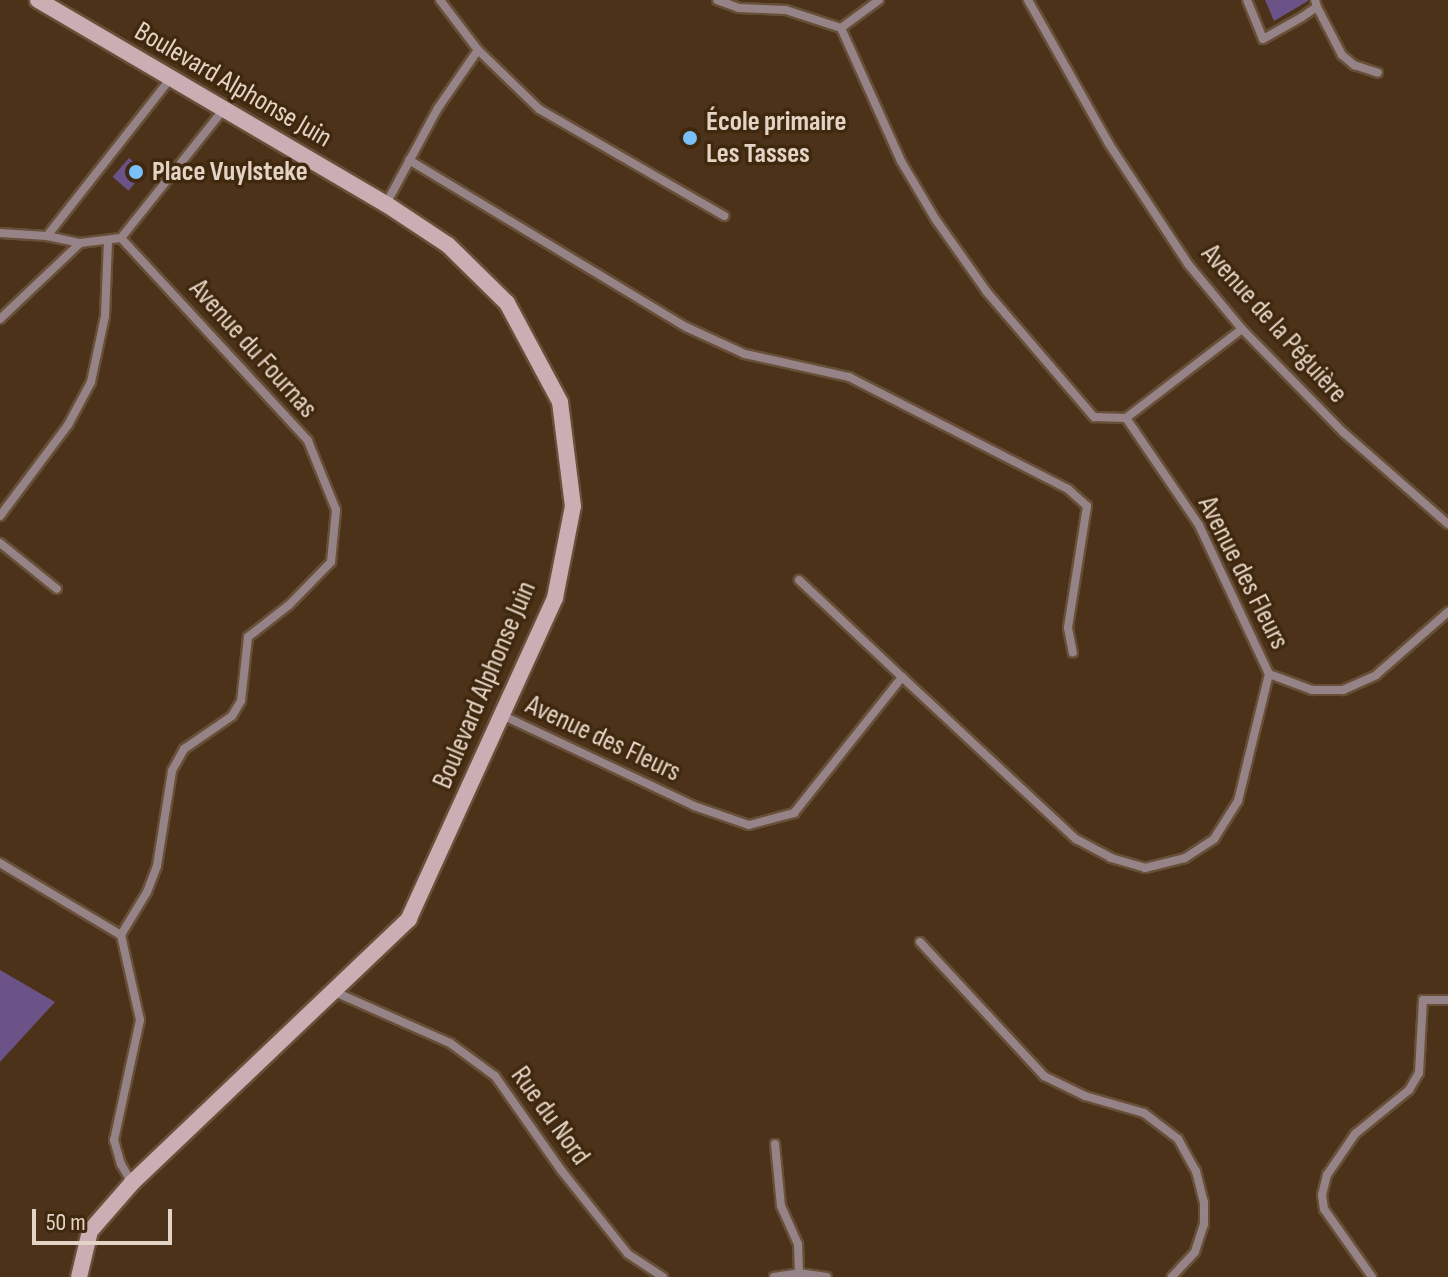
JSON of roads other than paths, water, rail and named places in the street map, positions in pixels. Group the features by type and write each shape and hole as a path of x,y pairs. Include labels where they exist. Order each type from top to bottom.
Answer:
{"street":[{"name":"Boulevard Alphonse Juin","path":"38,0 386,204 448,245 507,303 560,402 573,506 555,598 504,716 409,919 132,1183 90,1231 79,1277"},
{"path":"440,0 478,50 539,109 724,216"},
{"path":"717,0 739,8 786,10 841,28 901,161 936,220 987,292 1094,417 1126,418 1242,329"},
{"path":"841,28 879,0"},
{"name":"Avenue de la Péguière","path":"1028,0 1109,144 1188,264 1242,329 1344,433 1448,524"},
{"path":"1247,0 1263,39 1316,3 1342,55 1354,65 1378,73"},
{"path":"386,204 438,108 478,50"},
{"path":"47,236 170,79"},
{"path":"0,233 47,236 80,243 121,238 223,110"},
{"path":"409,160 686,327 745,354 849,377 1068,489 1087,506 1068,628 1073,653"},
{"name":"Avenue du Fournas","path":"121,238 308,441 336,510 331,562 289,605 248,637 241,701 232,716 184,749 172,771 157,866 147,892 121,935"},
{"path":"0,516 68,425 91,382 105,316 108,242"},
{"path":"0,319 80,243"},
{"name":"Avenue des Fleurs","path":"504,716 694,806 749,825 794,813 902,677 1076,839 1111,858 1145,868 1185,858 1214,839 1238,801 1269,674 1199,525 1126,418"},
{"path":"0,543 57,589"},
{"path":"799,580 902,677"},
{"path":"1269,674 1312,690 1343,690 1376,675 1448,612"},
{"path":"0,863 121,935 140,1020 114,1140 121,1164 132,1183"},
{"path":"920,942 1044,1076 1085,1096 1144,1113 1178,1139 1196,1171 1204,1202 1204,1224 1195,1252 1176,1274 1189,1277"},
{"name":"Rue du Nord","path":"335,992 450,1043 495,1076 561,1170 628,1254 663,1277"},
{"path":"1372,1277 1324,1209 1322,1195 1327,1175 1355,1134 1409,1090 1419,1073 1423,1000 1448,1000"},
{"path":"775,1144 781,1206 798,1244 799,1273"},
{"path":"774,1277 799,1273 827,1277"}],"place":[{"name":"École primaire Les Tasses","path":"690,138"},
{"name":"Place Vuylsteke","path":"136,172"}]}
